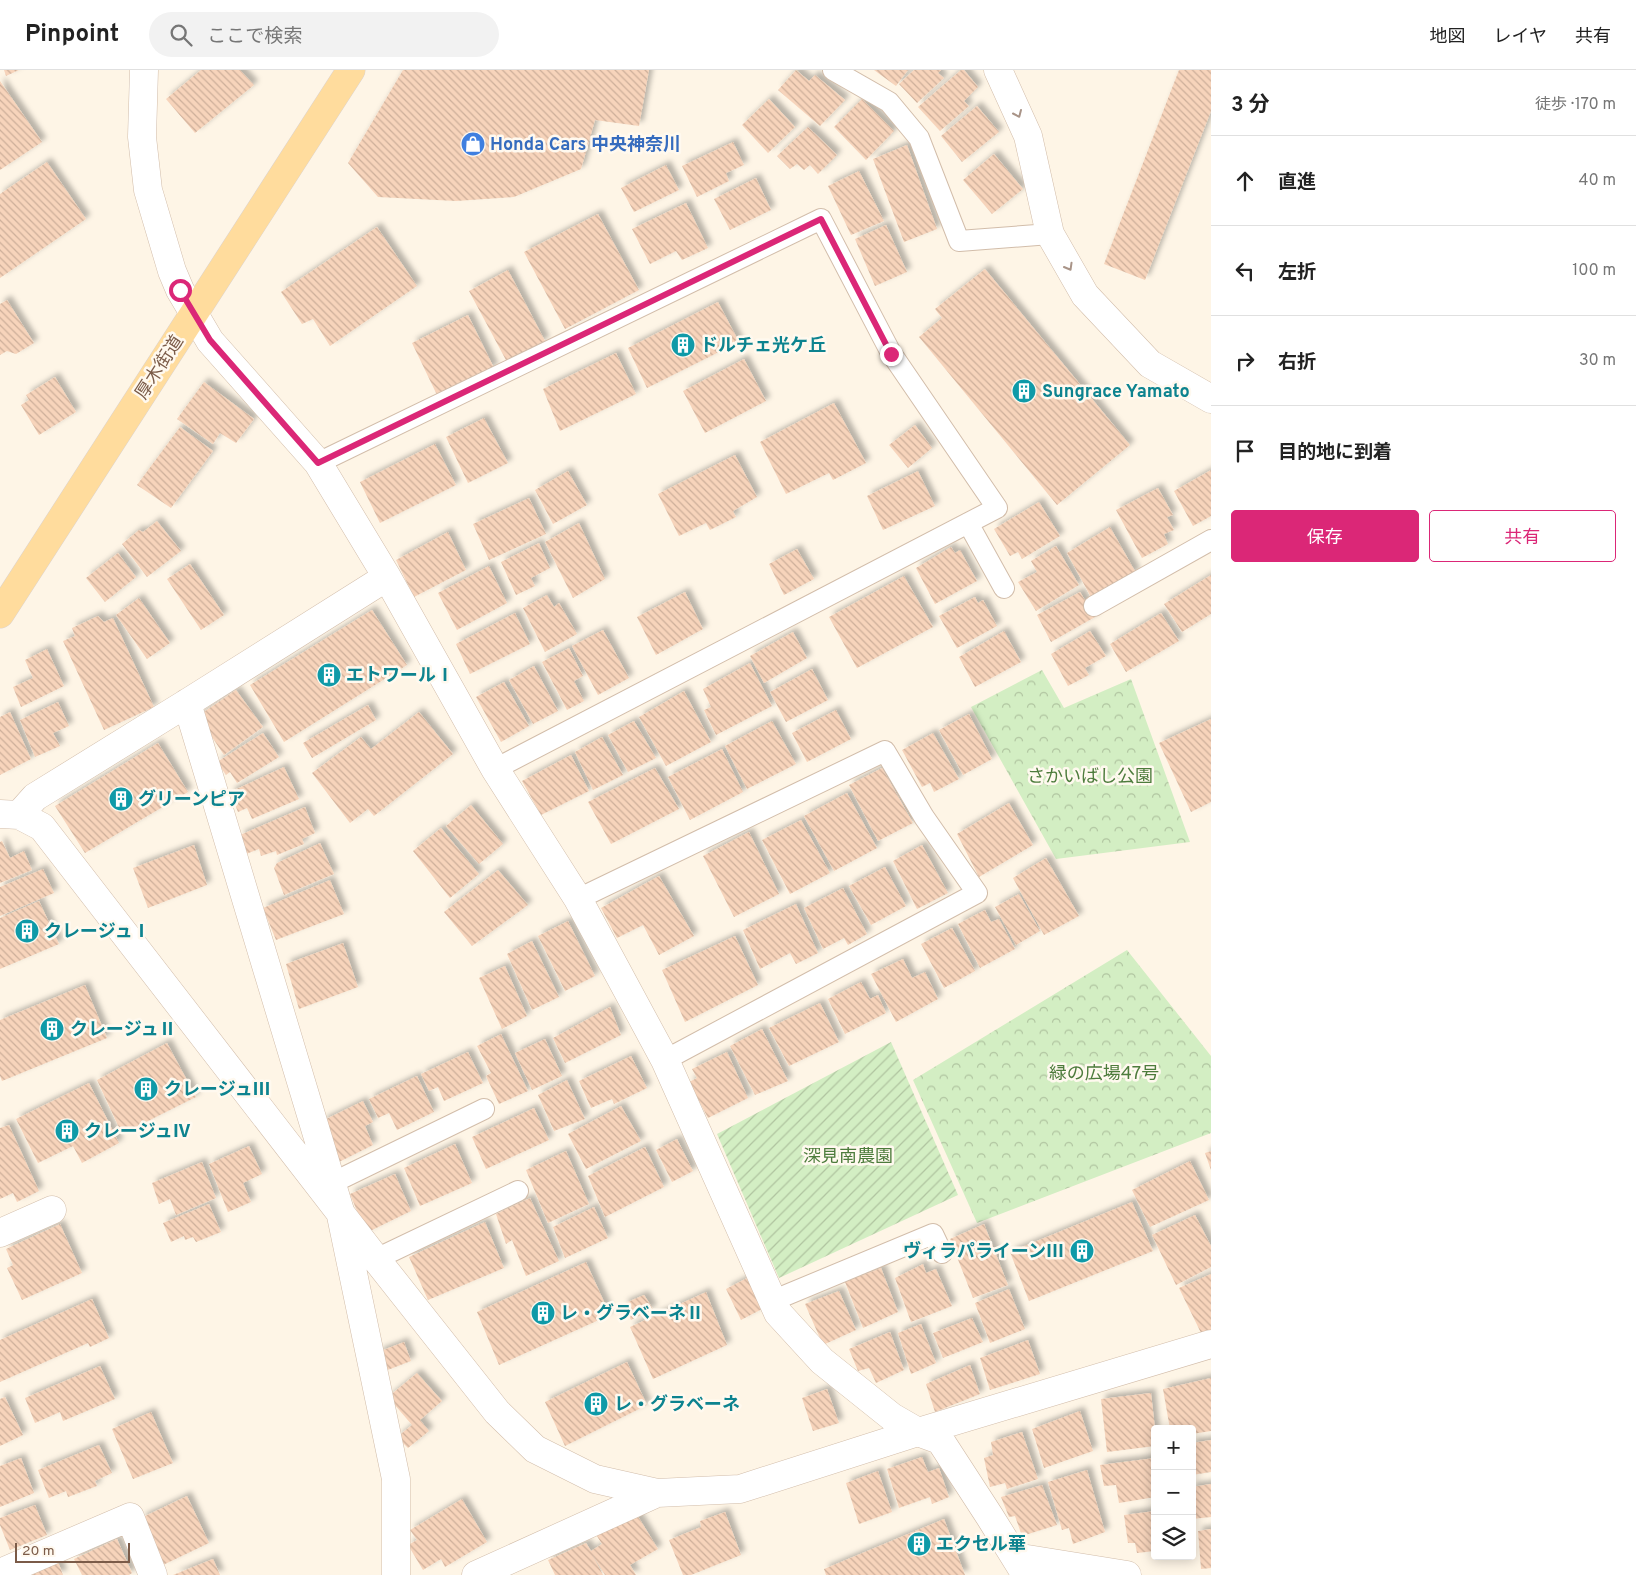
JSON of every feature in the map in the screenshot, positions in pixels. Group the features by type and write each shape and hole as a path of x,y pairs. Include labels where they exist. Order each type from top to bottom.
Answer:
{"main road":[{"name":"厚木街道","path":"0,614 351,70"}],"street":[{"path":"144,70 142,137 148,190 172,271 180,290 219,352 318,463 387,577 495,769 578,899 665,1060 778,1313 822,1360 892,1417 918,1432 940,1440 1020,1566 1127,1575"},
{"path":"998,70 1028,136 1050,234 1085,295 1150,364 1211,399"},
{"path":"9,815 387,577"},
{"path":"187,703 330,1184 340,1211 396,1479 396,1575"},
{"path":"9,815 42,827 376,1260 497,1412 535,1449 595,1479 657,1494 740,1489 918,1432 1211,1344"},
{"path":"0,1233 52,1210"},
{"path":"476,1575 657,1494"},
{"path":"0,1573 130,1516 153,1575"}],"lane":[{"path":"832,70 889,102 920,138 959,241 1050,234"},
{"path":"318,463 821,219 891,354 997,508 495,769"},
{"path":"968,524 1004,588"},
{"path":"1094,606 1211,540"},
{"path":"578,899 885,752 924,817 976,892 665,1060"},
{"path":"330,1184 484,1109"},
{"path":"376,1260 518,1191"},
{"path":"772,1301 933,1234 942,1253"}],"green space":[{"name":"さかいばし公園","path":"1042,670 1064,708 1131,679 1190,842 1056,859 971,707"},
{"name":"緑の広場47号","path":"1127,950 1211,1056 1211,1133 977,1223 913,1080"},
{"name":"深見南農園","path":"891,1042 958,1195 779,1278 717,1134"}],"building":[{"path":"4,70 19,70 6,76"},
{"path":"201,70 240,70 254,85 195,133 166,99"},
{"name":"Honda Cars 中央神奈川","path":"403,70 649,70 639,126 595,120 581,169 514,197 456,201 378,197 348,163"},
{"path":"796,70 809,81 815,75 845,100 820,126 778,90"},
{"path":"874,70 908,70 896,86"},
{"path":"914,70 941,70 938,73 944,78 917,103 899,84"},
{"path":"961,70 964,70 978,87 964,101 969,106 940,131 918,107"},
{"path":"1179,70 1211,70 1211,111 1145,280 1104,264"},
{"path":"0,81 42,142 0,170"},
{"path":"769,99 795,127 768,153 742,125"},
{"path":"862,99 894,131 866,160 834,127"},
{"path":"977,106 999,132 962,162 941,136"},
{"path":"808,127 837,155 818,174 810,165 804,170 797,164 790,169 777,156"},
{"path":"733,142 744,165 726,173 729,181 697,197 682,166"},
{"path":"907,145 937,229 904,242 873,159"},
{"path":"994,154 1023,189 992,214 963,180"},
{"path":"47,162 86,219 0,278 0,194"},
{"path":"666,165 679,190 634,212 621,188"},
{"path":"859,171 884,221 851,235 828,186"},
{"path":"756,178 771,210 730,230 714,199"},
{"path":"686,203 708,248 682,260 676,251 650,264 632,229"},
{"path":"598,214 639,290 565,329 524,252"},
{"path":"886,225 907,272 875,286 855,239"},
{"path":"377,227 417,286 330,346 313,319 302,324 281,292"},
{"name":"Sungrace Yamato","path":"985,269 1130,445 1057,505 919,337 942,318 935,309"},
{"path":"508,270 545,341 507,362 469,291"},
{"path":"7,300 34,343 16,354 7,351 0,355 0,304"},
{"name":"ドルチェ光ケ丘","path":"718,302 739,342 647,388 628,348"},
{"path":"468,315 494,368 437,395 412,343"},
{"path":"616,353 636,394 560,431 543,389"},
{"path":"744,359 766,401 705,433 683,391"},
{"path":"55,377 76,412 39,435 21,405 29,400 26,395"},
{"path":"204,382 254,419 236,443 220,433 213,444 177,419"},
{"path":"834,403 866,463 833,480 829,473 786,494 760,442"},
{"path":"484,418 508,463 468,483 446,437"},
{"path":"915,425 932,448 908,468 889,445"},
{"path":"180,427 213,451 171,508 137,485"},
{"path":"435,444 456,485 380,523 360,482"},
{"path":"735,455 757,497 733,511 736,517 710,530 706,523 679,536 658,494"},
{"path":"1211,470 1211,516 1193,526 1174,491"},
{"path":"568,471 587,505 553,524 535,490"},
{"path":"918,471 935,506 883,530 867,496"},
{"path":"1158,488 1173,515 1167,517 1174,530 1164,534 1168,544 1142,558 1116,510"},
{"path":"529,498 546,534 489,560 473,524"},
{"path":"1039,502 1060,536 1022,559 1018,552 1010,556 994,529"},
{"path":"157,521 181,551 147,577 122,544 139,530 143,532"},
{"path":"579,523 605,579 573,598 545,542"},
{"path":"1110,527 1136,573 1092,599 1067,553"},
{"path":"448,532 466,570 414,597 396,560"},
{"path":"539,543 550,568 531,578 535,586 516,595 501,562"},
{"path":"1056,546 1079,585 1036,611 1018,582 1037,572 1031,561"},
{"path":"951,547 955,553 960,550 977,581 935,604 916,568"},
{"path":"797,549 814,579 784,595 769,564"},
{"path":"118,553 136,577 105,602 86,578"},
{"path":"190,564 224,615 201,630 167,579"},
{"path":"489,566 507,603 457,630 438,593"},
{"path":"1211,575 1211,614 1182,632 1164,604"},
{"path":"904,576 933,627 857,668 829,617"},
{"path":"685,592 703,629 656,655 637,617"},
{"path":"1080,592 1095,617 1051,642 1037,615"},
{"path":"547,595 554,607 559,603 577,634 545,652 523,608"},
{"path":"975,597 978,603 983,600 997,626 957,648 939,616"},
{"path":"139,598 170,643 147,659 116,615"},
{"name":"エトワールⅠ","path":"372,610 407,665 284,742 250,685"},
{"path":"515,613 530,644 470,674 456,644"},
{"path":"1161,613 1179,641 1126,672 1110,644"},
{"path":"98,616 104,622 113,618 154,707 104,730 63,641 75,636 72,628"},
{"path":"603,630 629,678 598,695 572,646"},
{"path":"1004,631 1021,662 975,687 959,657"},
{"path":"1090,631 1106,656 1085,668 1089,675 1068,686 1051,654"},
{"path":"793,632 807,658 764,683 750,656"},
{"path":"569,648 583,676 574,681 584,701 567,710 542,662"},
{"path":"47,649 64,686 21,707 13,687 33,678 25,660"},
{"path":"750,663 772,706 716,735 704,710 711,707 703,689"},
{"path":"534,666 558,711 533,724 509,680"},
{"path":"812,669 828,700 786,722 770,692"},
{"path":"504,682 529,726 501,742 476,697"},
{"path":"236,690 263,727 224,755 198,716"},
{"path":"684,691 711,742 666,766 639,717"},
{"path":"58,702 69,726 53,733 60,746 35,757 20,720"},
{"path":"368,705 376,720 312,758 303,743"},
{"path":"836,710 851,739 807,762 792,733"},
{"path":"10,712 31,759 0,775 0,717"},
{"path":"419,712 453,754 374,816 368,809 350,823 312,773 361,737 371,749"},
{"path":"969,714 992,759 963,775 939,730"},
{"path":"1211,719 1211,802 1191,812 1159,743"},
{"path":"634,721 656,758 628,772 608,735"},
{"path":"772,721 796,764 747,789 725,746"},
{"path":"263,733 279,757 237,783 230,772 226,775 217,762"},
{"path":"933,733 959,779 934,792 930,783 922,787 902,750"},
{"path":"602,737 623,775 593,790 575,752"},
{"name":"グリーンピア","path":"158,743 188,792 85,853 55,806"},
{"path":"722,749 743,792 690,820 668,777"},
{"path":"571,755 589,791 541,815 522,781"},
{"path":"284,767 299,799 252,819 247,808 238,812 230,792"},
{"path":"655,768 679,809 611,844 588,802"},
{"path":"882,768 913,823 878,841 849,785"},
{"path":"847,793 877,848 834,871 804,816"},
{"path":"1009,803 1033,845 979,877 957,834"},
{"path":"471,805 503,844 479,864 446,826"},
{"path":"305,807 315,833 302,839 304,844 277,855 276,851 261,856 259,849 246,854 240,835"},
{"path":"801,820 830,873 790,894 762,840"},
{"path":"441,828 479,874 450,898 413,851"},
{"path":"749,832 779,894 734,917 703,856"},
{"path":"2,841 10,858 24,851 32,870 0,883 0,842"},
{"path":"320,843 334,874 284,895 274,868 277,863"},
{"path":"194,845 207,885 148,908 133,868"},
{"path":"922,845 948,893 917,909 893,861"},
{"path":"1046,858 1079,916 1044,935 1013,878"},
{"path":"885,867 906,906 871,925 849,886"},
{"path":"43,869 54,893 0,916 0,887"},
{"path":"498,870 528,905 472,946 444,912"},
{"path":"659,876 694,936 659,955 643,925 617,938 601,908"},
{"path":"330,880 344,914 276,940 263,908"},
{"path":"843,888 867,934 848,945 844,938 823,949 804,908"},
{"path":"1019,894 1040,931 1016,945 995,907"},
{"name":"クレージュⅠ","path":"39,901 59,944 0,969 0,918"},
{"path":"796,904 818,953 796,964 790,953 760,969 743,930"},
{"path":"985,910 991,922 999,919 1015,949 980,968 958,924"},
{"path":"568,921 595,976 565,991 538,936"},
{"path":"952,928 975,971 944,988 921,944"},
{"path":"735,936 758,985 685,1022 662,970"},
{"path":"532,941 559,997 532,1010 507,954"},
{"path":"343,943 358,987 299,1009 286,964"},
{"path":"903,959 912,978 925,972 938,999 896,1022 871,974"},
{"path":"505,966 527,1016 502,1029 479,978"},
{"path":"861,982 870,999 878,995 886,1013 845,1034 828,999"},
{"name":"クレージュⅡ","path":"85,985 107,1038 2,1081 0,1076 0,1020"},
{"path":"820,1003 839,1042 789,1066 769,1028"},
{"path":"610,1007 621,1035 565,1063 553,1038"},
{"path":"762,1029 788,1081 755,1095 730,1046"},
{"path":"501,1034 528,1091 499,1104 486,1076 491,1073 477,1046"},
{"path":"545,1039 562,1076 532,1090 515,1053"},
{"name":"クレージュⅢ","path":"167,1043 196,1097 122,1134 97,1080"},
{"path":"468,1052 483,1083 444,1101 438,1087 429,1091 421,1074"},
{"path":"727,1052 748,1098 708,1118 689,1082 697,1078 692,1069"},
{"path":"631,1056 647,1088 614,1104 612,1099 591,1108 579,1081"},
{"path":"417,1076 434,1112 397,1130 389,1113 378,1118 369,1099"},
{"path":"567,1080 585,1119 554,1131 538,1095"},
{"name":"クレージュⅣ","path":"89,1083 119,1143 82,1163 73,1146 38,1163 16,1119"},
{"path":"363,1101 373,1122 365,1126 373,1145 339,1162 322,1121"},
{"path":"621,1106 641,1141 586,1169 568,1134"},
{"path":"534,1108 549,1140 486,1169 472,1137"},
{"path":"9,1125 39,1191 17,1202 13,1193 0,1199 0,1128"},
{"path":"677,1139 693,1171 672,1182 656,1150"},
{"path":"455,1144 472,1183 420,1206 404,1168"},
{"path":"249,1146 262,1174 243,1183 251,1202 228,1212 209,1164"},
{"path":"645,1147 664,1187 605,1217 588,1176"},
{"path":"566,1151 589,1204 548,1223 526,1170"},
{"path":"1211,1151 1211,1170 1205,1153"},
{"path":"1190,1161 1209,1200 1150,1227 1132,1190"},
{"path":"202,1162 216,1198 176,1215 170,1199 159,1204 152,1183"},
{"path":"395,1174 411,1211 366,1233 350,1194"},
{"path":"530,1198 559,1261 526,1276 512,1240 506,1244 496,1214"},
{"name":"ヴィラパライーンⅢ","path":"1132,1202 1153,1251 1029,1301 1010,1252"},
{"path":"209,1204 221,1232 196,1242 193,1237 185,1240 184,1236 171,1242 163,1223"},
{"path":"594,1207 608,1238 565,1258 553,1227"},
{"path":"1195,1215 1211,1246 1211,1267 1176,1285 1152,1235"},
{"path":"485,1222 504,1268 428,1300 409,1257"},
{"path":"60,1224 82,1273 22,1300 7,1268 13,1265 6,1249"},
{"path":"984,1224 1008,1285 973,1298 950,1239"},
{"name":"レ・グラベーネⅡ","path":"586,1262 610,1315 499,1365 477,1312"},
{"path":"923,1264 926,1273 936,1269 952,1306 911,1322 895,1278"},
{"path":"881,1268 898,1312 863,1328 845,1282"},
{"path":"1211,1274 1211,1333 1203,1337 1179,1288"},
{"path":"749,1277 764,1308 741,1320 726,1289"},
{"path":"1009,1289 1025,1329 990,1343 975,1303"},
{"path":"839,1291 856,1330 823,1345 805,1304"},
{"path":"706,1292 727,1345 653,1379 630,1327"},
{"path":"644,1295 653,1309 631,1320 623,1304"},
{"path":"92,1299 109,1338 90,1347 88,1343 0,1382 0,1340"},
{"path":"972,1318 983,1342 943,1358 933,1333"},
{"path":"921,1324 936,1363 911,1374 898,1333"},
{"path":"890,1332 904,1370 876,1383 869,1368 858,1371 849,1349"},
{"path":"1028,1340 1040,1374 990,1390 980,1358"},
{"path":"404,1342 411,1361 385,1371 378,1352"},
{"name":"レ・グラベーネ","path":"627,1362 647,1405 565,1446 545,1402"},
{"path":"970,1365 980,1394 935,1412 926,1384"},
{"path":"100,1366 115,1399 63,1421 60,1412 35,1423 25,1398"},
{"path":"417,1373 442,1401 420,1420 429,1431 408,1448 397,1437 412,1425 388,1397"},
{"path":"1211,1378 1211,1431 1196,1433 1196,1425 1169,1425 1163,1389"},
{"path":"827,1389 839,1423 813,1431 802,1398"},
{"path":"1151,1393 1155,1425 1151,1425 1151,1446 1107,1452 1101,1399"},
{"path":"5,1397 23,1435 0,1446 0,1399"},
{"path":"1080,1411 1093,1451 1044,1468 1032,1429"},
{"path":"151,1412 173,1463 133,1479 112,1429"},
{"path":"1022,1432 1038,1479 1007,1489 1005,1483 990,1487 984,1458 993,1455 991,1442"},
{"path":"1211,1440 1211,1472 1196,1474 1196,1442"},
{"path":"99,1445 112,1473 95,1481 97,1486 68,1497 66,1491 49,1498 38,1470"},
{"path":"922,1457 928,1472 939,1468 949,1497 932,1504 930,1497 899,1508 887,1469"},
{"path":"21,1458 34,1493 0,1507 0,1466"},
{"path":"1151,1459 1151,1498 1119,1503 1116,1485 1104,1486 1100,1465"},
{"path":"1087,1470 1105,1532 1073,1544 1069,1528 1062,1530 1048,1482"},
{"path":"878,1471 892,1512 859,1524 846,1483"},
{"path":"1211,1484 1211,1517 1196,1519 1196,1486"},
{"path":"1042,1485 1057,1525 1022,1536 1015,1516 1009,1517 1001,1497"},
{"path":"187,1496 209,1543 163,1565 141,1518"},
{"path":"462,1499 487,1542 445,1567 441,1559 423,1570 408,1545 417,1540 410,1530"},
{"path":"35,1505 47,1535 10,1550 0,1525 0,1518"},
{"path":"634,1510 658,1549 630,1565 636,1575 605,1575 592,1554 603,1575 555,1575 548,1560 586,1543 591,1551 602,1544 595,1533"},
{"path":"725,1512 741,1555 691,1575 683,1575 669,1540 701,1527 700,1521"},
{"path":"1151,1512 1151,1551 1137,1553 1135,1543 1128,1543 1124,1515"},
{"name":"エクセル華","path":"944,1519 965,1575 826,1575 824,1569"},
{"path":"1211,1529 1211,1568 1201,1569 1198,1531"},
{"path":"117,1539 132,1573 129,1575 82,1575 74,1559"},
{"path":"213,1559 220,1575 173,1575"},
{"path":"58,1562 63,1575 22,1575"}],"place":[{"name":"Honda Cars 中央神奈川","path":"473,144"},
{"name":"ドルチェ光ケ丘","path":"683,345"},
{"name":"Sungrace Yamato","path":"1024,391"},
{"name":"エトワールⅠ","path":"329,675"},
{"name":"グリーンピア","path":"121,799"},
{"name":"クレージュⅠ","path":"27,931"},
{"name":"クレージュⅡ","path":"52,1029"},
{"name":"クレージュⅢ","path":"146,1089"},
{"name":"クレージュⅣ","path":"67,1131"},
{"name":"ヴィラパライーンⅢ","path":"1082,1251"},
{"name":"レ・グラベーネⅡ","path":"543,1313"},
{"name":"レ・グラベーネ","path":"596,1404"},
{"name":"エクセル華","path":"919,1544"}],"route":[{"path":"180,290 210,340 224,358 318,463 821,219 891,354"}]}
